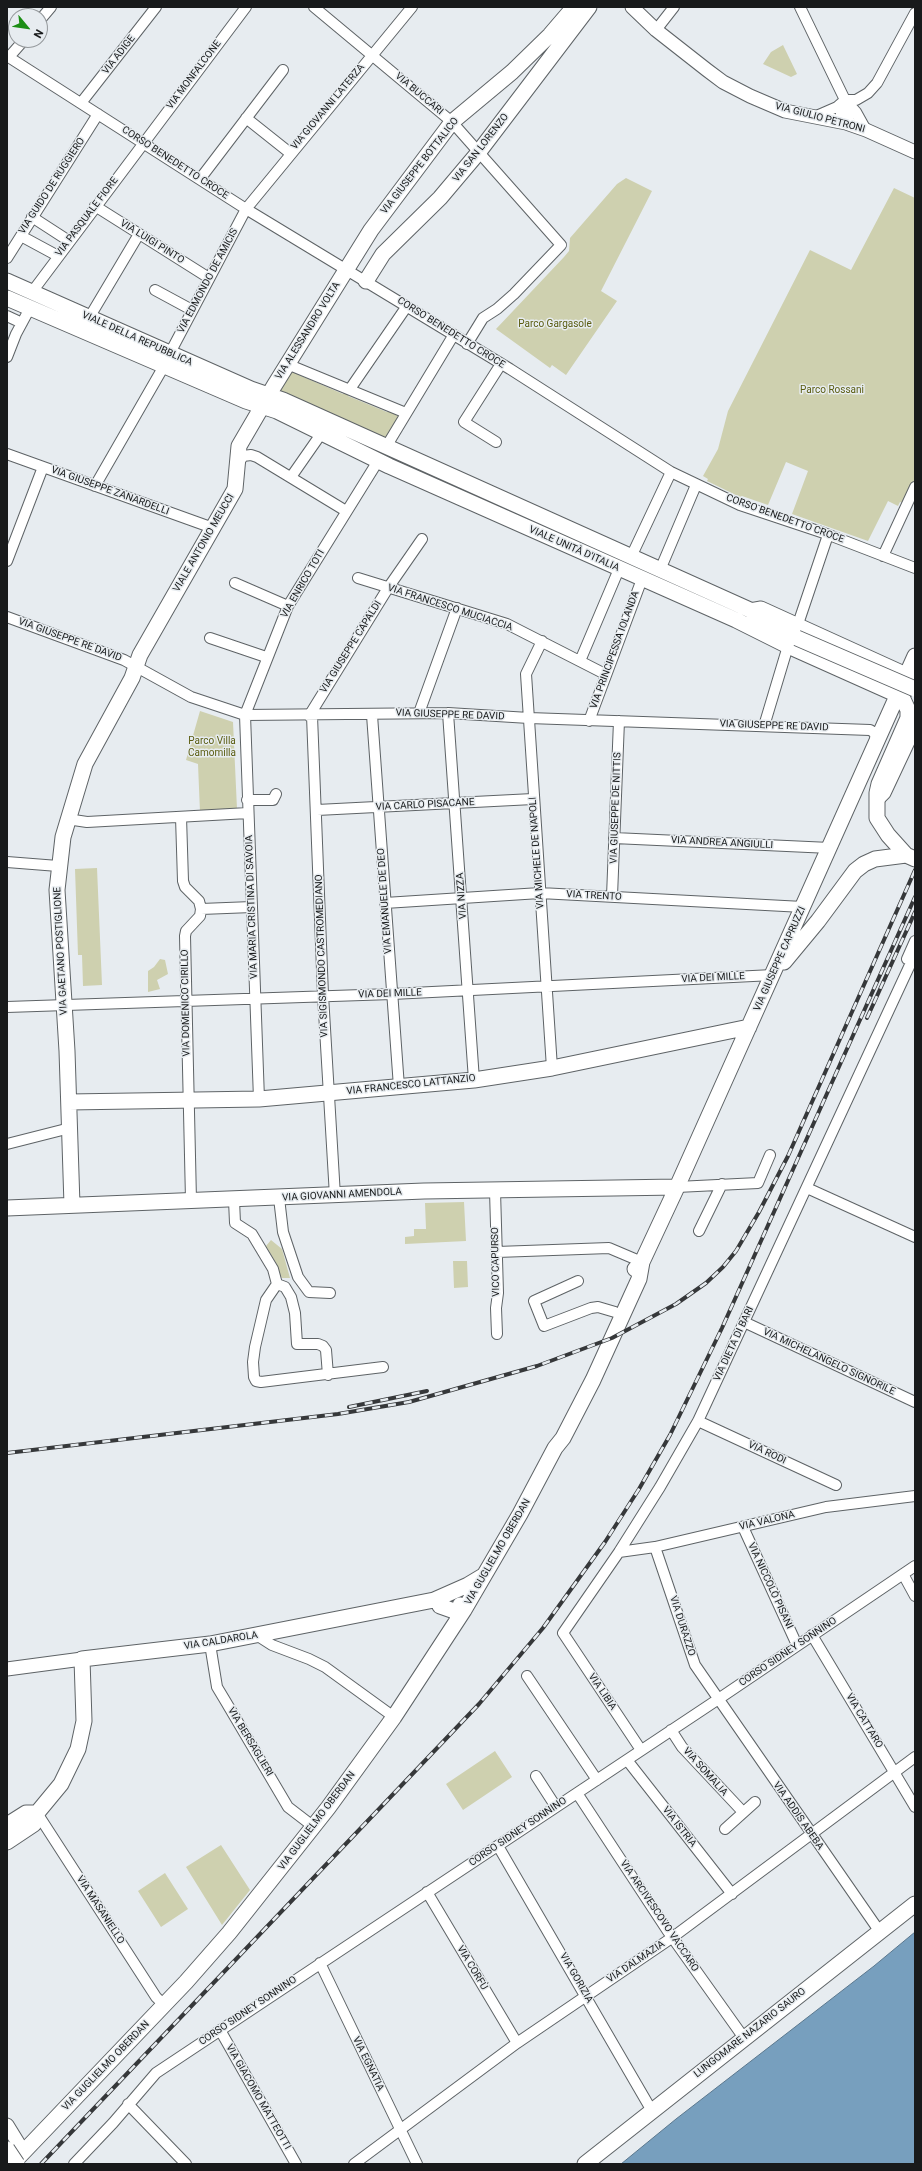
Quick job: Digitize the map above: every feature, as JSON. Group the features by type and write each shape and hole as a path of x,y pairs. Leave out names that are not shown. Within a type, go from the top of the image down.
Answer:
{"main road":[{"name":"VIA GIUSEPPE BOTTALICO","path":"346,269 371,230 452,122 512,72 555,40 574,7"},
{"name":"VIA SAN LORENZO","path":"366,280 383,254 440,198 478,153 533,81 555,40 589,7"},
{"path":"512,72 522,70 527,72 533,81"},
{"path":"371,230 392,244"},
{"name":"VIA ALESSANDRO VOLTA","path":"266,400 346,269"},
{"name":"VIALE DELLA REPUBBLICA","path":"7,281 89,318 167,359"},
{"name":"VIALE DELLA REPUBBLICA","path":"7,298 167,359 266,400"},
{"name":"VIALE UNITÀ D'ITALIA","path":"266,400 277,412 321,434 619,569 736,620 794,636"},
{"name":"VIALE UNITÀ D'ITALIA","path":"266,400 386,447 750,610 896,694"},
{"name":"VIALE ANTONIO MEUCCI","path":"135,666 235,489 240,446 266,400"},
{"path":"447,492 448,484 454,477"},
{"path":"561,543 567,536 568,528"},
{"path":"794,636 915,689"},
{"path":"911,675 915,656"},
{"name":"VIA GAETANO POSTIGLIONE","path":"72,1205 69,1102 56,890 58,866 67,819 85,764 132,678 135,666"},
{"name":"VIA GIUSEPPE CAPRUZZI","path":"677,1187 883,731 896,694 911,675"},
{"path":"896,694 908,710 908,718 879,784 877,793 878,818 888,835 910,857"},
{"path":"773,974 818,921 855,871 864,864 875,859 910,857"},
{"name":"VIA FRANCESCO LATTANZIO","path":"69,1102 259,1099 474,1080 552,1068 749,1027"},
{"name":"VIA GIOVANNI AMENDOLA","path":"7,1208 424,1192 677,1187"},
{"name":"VIA GUGLIELMO OBERDAN","path":"12,2164 20,2158 164,2005 229,1933 314,1826 394,1717 445,1642 486,1574 555,1448 563,1438 596,1374 639,1279 642,1262 677,1187"},
{"name":"VIA GUGLIELMO OBERDAN","path":"555,1448 557,1435 635,1269 642,1262"},
{"path":"440,1601 486,1574"},
{"path":"440,1601 457,1612 464,1610"},
{"path":"440,1601 446,1618 445,1642"},
{"name":"VIA CALDAROLA","path":"82,1659 210,1644 440,1601"},
{"path":"7,1842 34,1824 37,1813 61,1784 78,1749 84,1721 82,1659"},
{"path":"7,1825 26,1813 37,1813"},
{"name":"LUNGOMARE NAZARIO SAURO","path":"585,2164 915,1904"},
{"path":"7,2149 20,2158"}],"street":[{"name":"VIA ADIGE","path":"81,103 156,7"},
{"name":"VIA MONFALCONE","path":"143,143 246,7"},
{"name":"VIA BUCCARI","path":"314,7 373,54 452,122 475,146 478,153 561,245 514,294 497,309 483,318 466,344"},
{"name":"VIA GIOVANNI LATERZA","path":"246,209 290,153 412,7"},
{"name":"VIA GIULIO PETRONI","path":"632,7 656,30 723,82 750,96 785,111 846,123 866,130 915,152"},
{"path":"656,30 674,7"},
{"path":"800,7 848,102 866,130"},
{"path":"814,117 856,100 868,93 877,83 915,13"},
{"path":"8,57 16,48"},
{"name":"CORSO BENEDETTO CROCE","path":"8,57 246,209 366,280 671,472 740,505 828,535 915,568"},
{"path":"200,179 283,70"},
{"path":"846,123 841,116 841,110 848,102"},
{"name":"VIA GUIDO DE RUGGIERO","path":"7,258 98,114"},
{"path":"246,118 290,153"},
{"name":"VIA PASQUALE FIORE","path":"32,292 143,143"},
{"name":"VIA LUIGI PINTO","path":"95,206 209,278"},
{"name":"VIA EDMONDO DE AMICIS","path":"95,486 167,359 246,209"},
{"path":"32,217 69,241"},
{"path":"89,318 139,234"},
{"path":"21,236 58,256"},
{"path":"156,290 192,310"},
{"path":"350,390 407,306"},
{"path":"7,357 11,332 22,323 30,308"},
{"path":"7,316 22,323"},
{"path":"386,447 453,336"},
{"path":"287,364 406,413"},
{"path":"496,442 464,422 501,364"},
{"path":"291,477 321,434"},
{"name":"VIA GIUSEPPE ZANARDELLI","path":"7,454 213,528"},
{"path":"238,464 242,456 251,455 291,477 346,511"},
{"name":"VIA ENRICO TOTI","path":"245,715 266,657 288,606 378,461"},
{"path":"7,560 42,467"},
{"path":"631,557 671,472"},
{"path":"660,570 694,484"},
{"path":"883,556 915,487"},
{"path":"764,726 828,535"},
{"name":"VIA GIUSEPPE CAPALDI","path":"310,716 388,588 422,539"},
{"path":"580,662 619,569"},
{"name":"VIA FRANCESCO MUCIACCIA","path":"358,578 507,624 605,674"},
{"name":"VIA PRINCIPESSA IOLANDA","path":"589,720 605,674 642,579"},
{"path":"236,583 288,606"},
{"path":"419,713 457,608"},
{"name":"VIA GIUSEPPE RE DAVID","path":"7,617 124,660 191,697 245,715 310,716 448,713 529,718 870,730 875,733 876,746"},
{"name":"VIALE UNITÀ D'ITALIA","path":"794,636 911,675"},
{"path":"210,638 266,657"},
{"name":"VIA MICHELE DE NAPOLI","path":"542,641 526,674 533,800 552,1068"},
{"name":"VIA NIZZA","path":"448,713 474,1080"},
{"name":"VIA EMANUELE DE DEO","path":"372,714 399,1087"},
{"name":"VIA MARIA CRISTINA DI SAVOIA","path":"245,715 259,1099"},
{"name":"VIA SIGISMONDO CASTROMEDIANO","path":"310,716 317,810 323,995 335,1196"},
{"name":"VIA GIUSEPPE DE NITTIS","path":"612,896 619,721"},
{"path":"878,799 884,793 915,727"},
{"path":"247,800 273,800 276,794"},
{"name":"VIA CARLO PISACANE","path":"317,810 533,800"},
{"path":"67,819 79,822 248,813"},
{"path":"181,817 183,881 185,887 199,901 201,909 252,907"},
{"name":"VIA ANDREA ANGIULLI","path":"614,838 830,848"},
{"path":"7,862 58,866"},
{"name":"VIA TRENTO","path":"385,903 540,893 803,907"},
{"name":"VIA DOMENICO CIRILLO","path":"191,1200 187,1099 187,1000 185,936 186,931 200,916 201,909"},
{"name":"VIA DIETA DI BARI","path":"875,1039 882,1014 915,941"},
{"name":"VIA DIETA DI BARI","path":"563,1633 619,1552 660,1487 698,1421 875,1039 882,1029 915,954"},
{"name":"VIA DEI MILLE","path":"7,1007 468,991 773,974"},
{"path":"7,1144 70,1128"},
{"path":"677,1187 758,1183 770,1155"},
{"path":"699,1231 722,1184"},
{"path":"807,1188 915,1237"},
{"name":"VICO CAPURSO","path":"494,1191 497,1252 497,1334"},
{"path":"279,1198 283,1232 298,1277 309,1292 330,1293"},
{"path":"234,1200 235,1223 252,1234 273,1269 277,1284"},
{"path":"497,1252 609,1248 642,1262"},
{"path":"578,1281 534,1301 544,1326 591,1308 598,1307 615,1312"},
{"path":"277,1284 270,1293 262,1316 255,1347 254,1377 261,1382 383,1367"},
{"path":"277,1284 285,1287 291,1297 295,1313 297,1344 318,1344 322,1346 326,1350 328,1374"},
{"name":"VIA MICHELANGELO SIGNORILE","path":"744,1322 915,1402"},
{"name":"VIA RODI","path":"698,1421 836,1485"},
{"name":"VIA VALONA","path":"619,1552 655,1547 826,1507 915,1496"},
{"name":"VIA NICCOLÒ PISANI","path":"743,1527 797,1645"},
{"name":"VIA DURAZZO","path":"655,1547 695,1665 718,1700"},
{"name":"CORSO SIDNEY SONNINO","path":"74,2164 113,2123 156,2073 718,1700 915,1566"},
{"path":"903,1574 915,1596"},
{"name":"VIA LIBIA","path":"563,1633 641,1750"},
{"name":"VIA CATTARO","path":"812,1635 915,1807"},
{"path":"258,1636 272,1645 309,1659 325,1667 394,1717"},
{"name":"VIA BERSAGLIERI","path":"210,1644 217,1687 288,1807 314,1826"},
{"name":"VIA CALDAROLA","path":"7,1669 82,1659"},
{"path":"527,1676 596,1780"},
{"name":"VIA ADDIS ABEBA","path":"718,1700 880,1932"},
{"name":"VIA SOMALIA","path":"671,1730 682,1747 743,1812"},
{"name":"VIA DALMAZIA","path":"354,2164 517,2044 673,1937 812,1835 816,1828 915,1757"},
{"name":"VIA ISTRIA","path":"627,1760 732,1894"},
{"path":"536,1776 556,1807"},
{"name":"VIA ARCIVESCOVO VACCARO","path":"577,1793 673,1937 744,2038"},
{"path":"725,1829 755,1802"},
{"name":"VIA MASANIELLO","path":"37,1813 156,1996 164,2005"},
{"name":"VIA GORIZIA","path":"498,1846 652,2111"},
{"name":"VIA CORFÙ","path":"427,1892 517,2044"},
{"name":"VIA EGNATIA","path":"320,1963 400,2130 418,2164"},
{"name":"VIA GIACOMO MATTEOTTI","path":"220,2030 296,2164"},
{"path":"128,2104 186,2164"},
{"path":"7,2126 20,2158"}],"green space":[{"path":"783,45 797,74 791,77 763,64 771,52"},
{"name":"Parco Gargasole","path":"626,178 652,191 601,291 617,301 566,375 552,365 550,368 496,329 564,257 569,251 570,238 617,184"},
{"name":"Parco Rossani","path":"894,188 915,198 915,479 903,503 900,502 898,506 888,501 868,541 792,514 808,471 786,462 768,505 742,496 740,497 707,481 708,479 703,476 718,449 728,411 810,250 851,270"},
{"path":"290,371 300,373 299,375 343,394 344,391 349,393 348,396 387,412 389,410 399,417 386,440 279,393 278,389"},
{"name":"Parco Villa Camomilla","path":"200,711 233,722 237,809 200,812 198,764 186,760"},
{"path":"97,868 102,985 83,986 82,955 78,955 75,869"},
{"path":"160,959 165,960 168,974 157,980 160,989 148,992 148,971 154,967"},
{"path":"464,1202 466,1241 405,1244 405,1237 414,1236 414,1229 426,1229 425,1203"},
{"path":"271,1240 282,1249 290,1278 282,1278 275,1266 276,1263 266,1246"},
{"path":"453,1261 467,1261 468,1287 454,1288"},
{"path":"495,1751 512,1777 463,1810 446,1784"},
{"path":"221,1845 250,1890 222,1925 186,1867"},
{"path":"165,1873 188,1909 161,1927 138,1891"}],"water":[{"path":"915,1932 915,2164 621,2164 676,2119 874,1966"}],"railway":[{"path":"7,1453 338,1414 409,1402 537,1366 612,1338 676,1304 706,1283 723,1267 736,1251 759,1212 788,1156 915,870"},
{"path":"41,2164 479,1704 543,1628 605,1542 639,1489 670,1435 722,1328 915,897"},
{"path":"867,1018 915,912"},
{"path":"349,1407 427,1391"}]}
